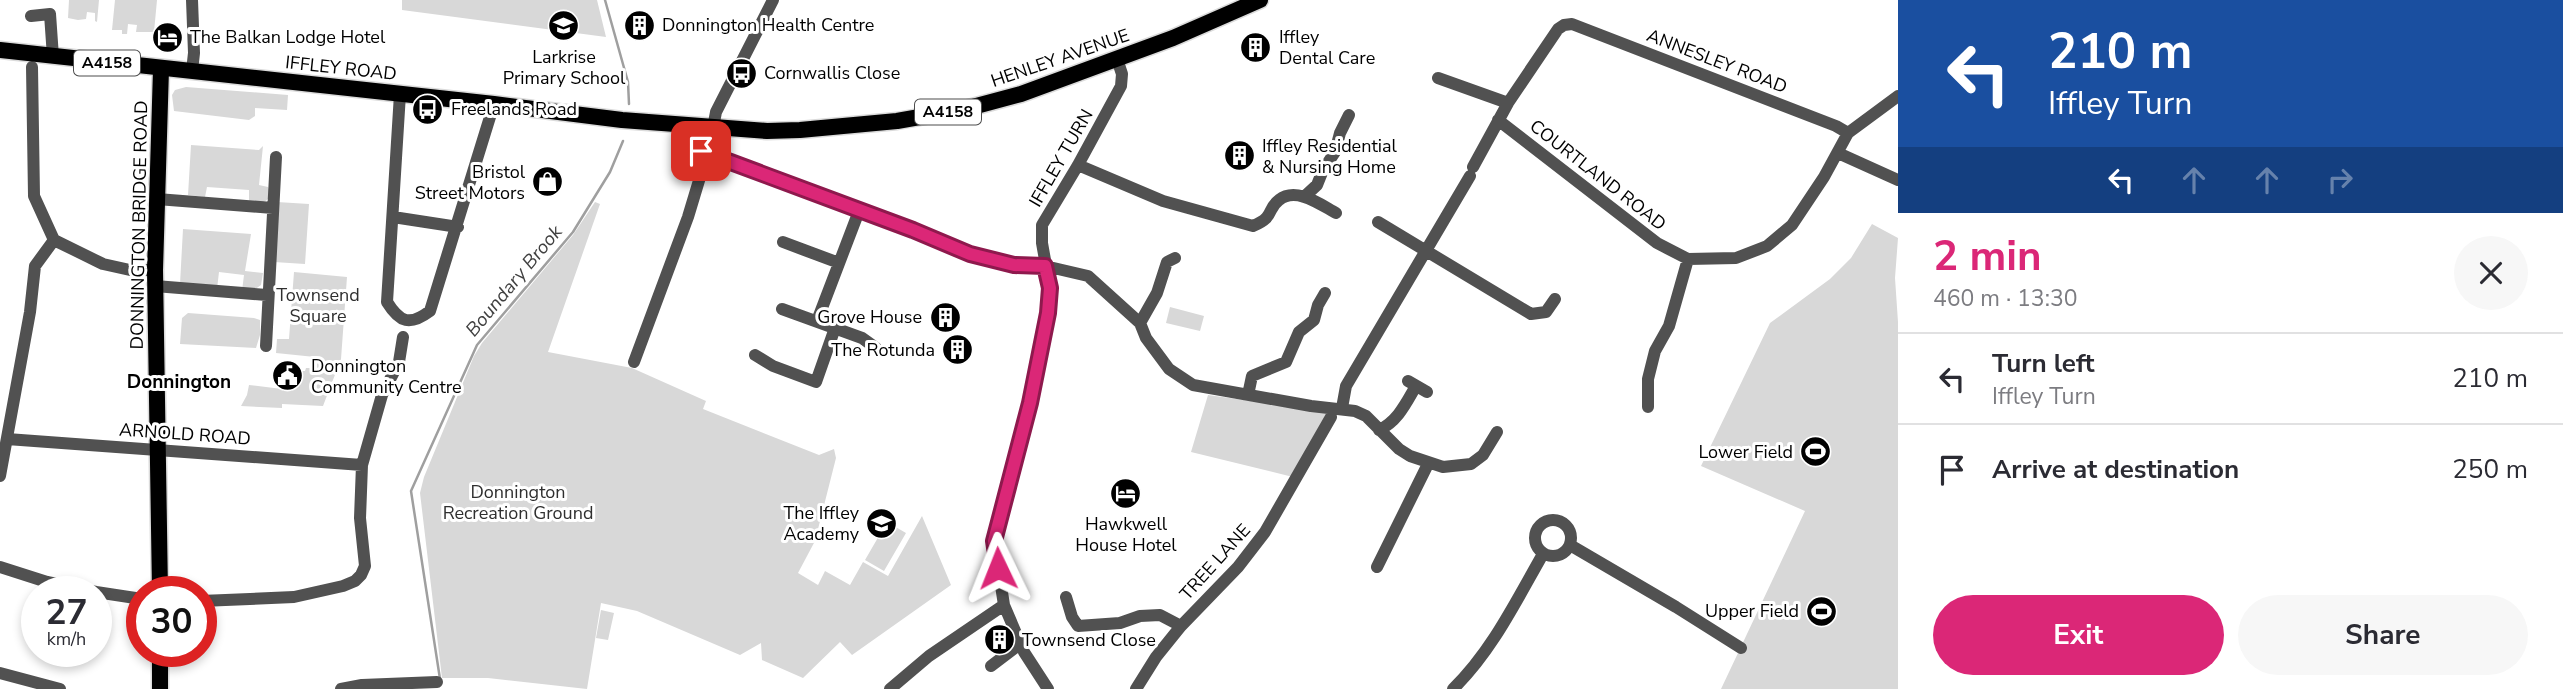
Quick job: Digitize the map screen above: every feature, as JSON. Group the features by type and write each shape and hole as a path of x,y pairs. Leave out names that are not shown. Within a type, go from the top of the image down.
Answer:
{"main road":[{"name":"HENLEY AVENUE","path":"625,121 800,130 897,121 965,109 1021,94 1117,59 1252,2"},
{"name":"IFFLEY ROAD","path":"0,50 494,104 625,121"},
{"name":"DONNINGTON BRIDGE ROAD","path":"160,576 155,278 161,69"},
{"path":"160,667 160,689"}],"street":[{"path":"192,0 192,71"},
{"path":"773,0 698,145 701,151 970,254 1014,265 1045,266 1088,276 1140,323 1159,358 1178,376 1202,387 1337,412 1355,411 1367,416 1399,449 1428,464 1443,467 1471,464 1483,455 1497,432"},
{"path":"31,16 50,14 53,57"},
{"name":"TREE LANE","path":"1136,689 1156,657 1181,626 1238,567 1265,532 1337,412 1346,386 1472,171 1508,103 1558,29 1572,24"},
{"name":"ANNESLEY ROAD","path":"1572,24 1836,125 1848,134"},
{"name":"IFFLEY TURN","path":"1048,689 1020,644 1004,605 994,541 1030,403 1048,313 1050,288 1045,266 1042,225 1122,86 1122,74 1117,59"},
{"path":"33,67 34,196 54,240 103,264 155,278 267,295"},
{"path":"1438,76 1508,103"},
{"path":"400,94 387,302 394,314 406,321 419,320 430,311 494,104"},
{"name":"COURTLAND ROAD","path":"1499,120 1657,243 1688,259 1736,258 1767,246 1792,225 1848,134 1898,96"},
{"path":"1304,197 1317,185 1335,152 1349,115"},
{"path":"1838,153 1898,180"},
{"path":"634,362 688,216 707,154"},
{"path":"266,346 276,157"},
{"path":"1078,165 1163,201 1253,226 1267,220 1279,200 1292,194 1336,212"},
{"path":"157,199 273,208"},
{"path":"817,321 859,211"},
{"path":"393,217 458,227"},
{"path":"1378,222 1531,314 1546,312 1555,299"},
{"path":"0,476 30,313 35,266 54,240"},
{"path":"783,242 839,263"},
{"path":"1140,323 1157,293 1167,262 1175,258"},
{"path":"1648,407 1648,379 1655,351 1669,326 1688,259"},
{"path":"1248,395 1252,376 1286,362 1299,332 1314,320 1325,293"},
{"path":"782,309 869,341 876,348"},
{"path":"755,355 774,366 816,382 835,328"},
{"path":"217,600 294,597 355,581 365,566 360,518 362,465 382,395 399,362 403,337"},
{"path":"1379,430 1389,425 1398,415 1417,386"},
{"name":"ARNOLD ROAD","path":"7,439 362,465"},
{"path":"1377,567 1428,464"},
{"path":"1547,521 1559,521 1564,523 1571,533 1570,545 1562,554 1543,554 1536,545 1535,534 1547,521"},
{"path":"1570,545 1741,648"},
{"path":"1453,689 1471,672 1487,650 1543,554"},
{"path":"0,567 28,576"},
{"path":"1066,597 1072,617 1078,626 1120,623 1140,616 1160,615 1181,626"},
{"path":"890,689 929,656 1004,605"},
{"path":"991,666 1020,644"},
{"path":"0,673 60,689"},
{"path":"341,689 362,685 437,682"}],"green space":[{"path":"69,0 99,0 97,22 95,13 87,12 86,19 68,18"},
{"path":"115,0 157,0 154,32 136,32 137,25 128,24 127,34 122,34 122,30 112,30"},
{"name":"Larkrise Primary School","path":"402,0 597,0 606,37 402,10"},
{"path":"186,87 288,95 287,110 255,108 255,116 249,120 174,111 172,95 175,90"},
{"path":"191,145 259,150 263,146 259,185 268,187 271,194 268,199 252,204 249,190 207,187 205,197 188,195"},
{"name":"Townsend Square","path":"277,202 309,204 305,264 274,262"},
{"name":"Donnington Recreation Ground","path":"595,202 600,204 548,352 632,368 706,401 703,409 819,455 834,449 836,458 815,541 798,573 818,585 825,571 850,585 863,562 888,576 922,516 951,585 852,655 840,642 803,678 762,660 761,643 740,655 637,611 601,603 587,689 488,678 442,678 420,493 424,477 474,356 482,343 573,235"},
{"path":"1872,224 1898,238 1895,278 1898,322 1898,689 1721,689 1805,511 1701,466 1770,323 1830,279 1851,258"},
{"name":"Townsend Square","path":"183,229 251,234 245,271 263,273 261,285 254,290 242,291 244,275 219,272 217,289 180,284"},
{"name":"Townsend Square","path":"294,272 347,277 341,359 323,406 241,406 249,385 290,390 291,386 295,386 295,380 301,380 302,371 314,368 315,357 276,353 277,339 289,339"},
{"path":"1170,307 1204,316 1200,331 1166,323"},
{"name":"Townsend Square","path":"188,313 260,320 260,335 256,348 180,344 182,318"},
{"path":"1208,395 1328,412 1293,477 1191,452"},
{"path":"887,522 906,533 884,571 865,560"},
{"path":"601,610 614,613 608,640 596,638"}],"waterway":[{"name":"Boundary Brook","path":"605,0 628,82 629,104"},
{"name":"Boundary Brook","path":"440,679 411,491 477,345 573,232 610,172 623,141"}],"place":[{"name":"Donnington Health Centre","path":"639,25"},
{"name":"Larkrise Primary School","path":"564,26"},
{"name":"The Balkan Lodge Hotel","path":"167,37"},
{"name":"Iffley Dental Care","path":"1256,47"},
{"name":"Cornwallis Close","path":"741,73"},
{"name":"Freelands Road","path":"428,109"},
{"name":"Iffley Residential & Nursing Home","path":"1239,156"},
{"name":"Bristol Street Motors","path":"548,182"},
{"name":"Grove House","path":"945,317"},
{"name":"The Rotunda","path":"958,350"},
{"name":"Donnington Community Centre","path":"288,376"},
{"name":"Lower Field","path":"1816,452"},
{"name":"Hawkwell House Hotel","path":"1126,494"},
{"name":"The Iffley Academy","path":"882,523"},
{"name":"Upper Field","path":"1822,611"},
{"name":"Townsend Close","path":"999,640"}],"district":[{"name":"Donnington","path":"179,382"}],"route":[{"path":"701,151 970,254 1014,265 1045,266 1050,288 1048,313 1030,403 994,541 998,568"}]}
